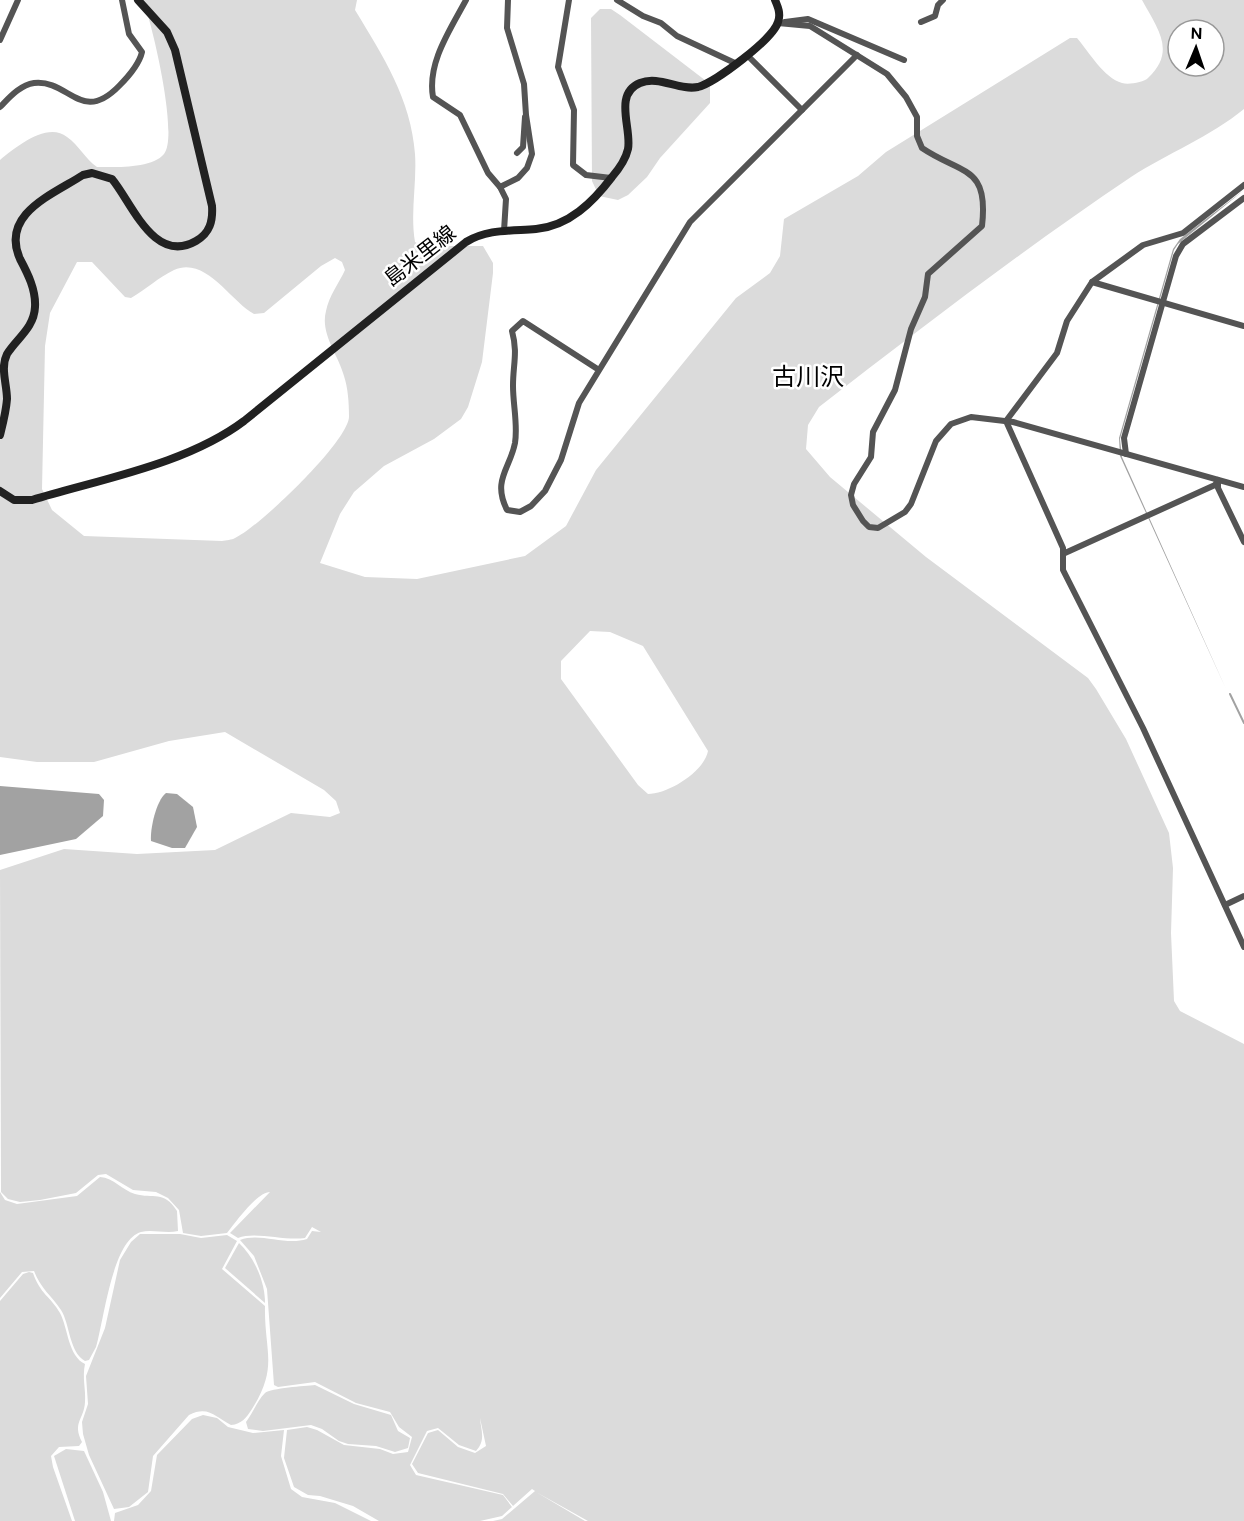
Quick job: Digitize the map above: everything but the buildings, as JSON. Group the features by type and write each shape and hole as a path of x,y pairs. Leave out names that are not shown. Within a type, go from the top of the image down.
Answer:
{"street":[{"path":"0,40 18,0"},
{"path":"0,107 14,92 32,83 48,84 78,101 99,101 112,93 129,76 142,52 129,34 122,0"},
{"path":"0,435 6,411 4,363 7,354 25,333 35,311 33,289 14,243 18,220 83,175 92,173 112,179 138,220 160,241 175,246 190,245 200,239 211,227 212,206 175,50 167,32 138,0"},
{"path":"466,0 436,61 430,80 433,98 460,115 488,173 500,187 506,199 504,231"},
{"path":"500,187 518,178 527,168 532,154 524,84 507,28 508,0"},
{"path":"569,0 558,67 574,110 573,165 586,175 611,178"},
{"path":"617,0 661,23 677,36 737,64"},
{"path":"775,0 779,12 778,23"},
{"path":"921,22 935,16 938,5 943,0"},
{"path":"778,23 808,19 904,60"},
{"path":"778,23 810,26 887,74 906,97 917,117 917,136 922,148 974,176 984,201 982,226 928,274 925,297 911,329 895,390 873,432 870,457 854,484 852,506 869,527 878,528 893,521 911,504 930,450 951,424 971,417 1006,421 1244,487"},
{"name":"島米里線","path":"0,491 14,500 32,500 154,464 215,440 244,421 465,242 477,235 538,229 561,224 585,208 611,178 627,152 629,136 625,105 629,92 640,83 655,81 697,87 717,78 737,64 778,23"},
{"path":"599,370 523,321 512,331 517,351 513,386 516,430 515,444 503,471 503,503 507,510 520,512 531,506 545,491 561,460 579,403 690,222 857,54"},
{"path":"747,55 802,110"},
{"path":"517,153 523,147 526,112"},
{"path":"1006,421 1057,352 1067,321 1092,282 1143,245 1183,233 1244,185"},
{"path":"1126,454 1125,438 1176,256 1184,244 1244,198"},
{"path":"1092,282 1244,326"},
{"path":"1006,421 1065,553 1063,570 1143,728 1244,947"},
{"path":"1065,553 1215,485 1218,480"},
{"path":"1218,480 1218,488 1244,542"},
{"path":"1225,905 1244,896"}],"shaded area":[{"path":"143,0 357,0 355,10 394,79 408,115 415,154 413,220 415,242 422,246 483,246 493,263 482,362 468,407 461,419 434,439 384,466 354,492 340,514 320,563 365,577 417,579 525,556 566,526 596,470 736,298 770,273 780,256 784,219 858,176 886,152 1070,38 1077,38 1097,64 1115,80 1128,84 1148,78 1157,68 1163,49 1162,39 1142,0 1244,0 1244,109 1217,128 1145,168 1051,232 819,407 808,425 806,449 830,477 926,557 1088,678 1126,739 1169,833 1173,868 1171,933 1174,1001 1180,1011 1244,1044 1244,1521 588,1521 536,1492 585,1521 493,1521 502,1519 535,1491 532,1489 513,1506 503,1494 418,1473 412,1464 428,1433 438,1430 458,1447 475,1453 486,1446 480,1418 482,1439 476,1451 459,1445 438,1428 427,1431 410,1465 416,1475 503,1495 512,1507 502,1516 480,1521 379,1521 353,1506 320,1496 308,1495 294,1487 284,1458 287,1430 307,1427 344,1445 380,1449 393,1454 408,1452 412,1437 399,1427 390,1412 356,1403 315,1382 278,1387 274,1385 267,1289 254,1256 240,1240 256,1237 299,1241 307,1239 312,1231 321,1232 312,1227 305,1238 297,1239 253,1235 238,1238 230,1233 270,1192 253,1202 227,1233 201,1236 183,1233 179,1210 168,1198 156,1192 133,1190 106,1174 98,1175 76,1193 40,1200 20,1202 8,1199 1,1192 0,870 64,849 137,854 215,850 291,813 330,817 340,813 336,801 324,790 225,732 169,741 94,762 37,762 0,757 0,160 32,138 50,132 67,137 97,167 142,165 158,159 164,154 168,143 168,126 158,54","holes":["335,258 342,262 345,270 329,300 325,328 345,381 349,416 335,444 319,463 263,518 234,539 222,541 84,536 52,510 42,489 45,346 50,313 77,262 92,262 125,297 131,298 174,270 186,267 197,269 207,274 254,314 264,313 321,266","590,631 610,632 643,646 708,751 700,767 675,786 648,794 638,785 561,679 561,661"]},
{"path":"600,9 611,9 620,15 710,84 710,103 660,158 647,177 628,195 618,200 599,196 592,181 591,18"},
{"path":"1244,190 1178,244 1174,250 1120,439 1122,457 1226,689 1120,456 1119,438 1173,249 1180,239"},
{"path":"0,786 99,794 104,800 103,816 76,839 0,855"},
{"path":"166,793 177,794 193,807 197,827 185,848 172,848 151,841 154,816 159,802"},
{"path":"100,1177 135,1194 158,1196 167,1200 177,1211 178,1231 145,1231 131,1238 116,1265 96,1347 89,1360 85,1361 73,1345 61,1310 34,1271 22,1272 0,1298 0,1192 5,1200 17,1204 77,1196"},
{"path":"140,1234 180,1234 201,1238 227,1235 237,1241 222,1269 265,1306 268,1369 260,1394 243,1420 231,1425 207,1412 196,1412 189,1415 153,1456 148,1492 129,1507 114,1509 89,1455 83,1434 82,1422 88,1404 86,1376 105,1328 120,1260 131,1242"},
{"path":"239,1243 258,1270 265,1303 225,1268"},
{"path":"33,1273 39,1286 57,1308 75,1355 85,1364 85,1402 78,1425 82,1442 79,1446 59,1447 51,1456 72,1521 0,1521 0,1301 23,1274"},
{"path":"315,1385 354,1404 391,1415 398,1431 410,1438 408,1448 395,1452 376,1446 348,1444 311,1425 263,1431 248,1429 246,1422 268,1391"},
{"path":"203,1415 217,1418 228,1427 253,1433 284,1430 281,1456 291,1489 302,1497 335,1503 371,1521 114,1521 115,1513 138,1505 151,1491 157,1455 192,1419"},
{"path":"66,1449 84,1451 103,1492 111,1521 75,1521 54,1456"}],"waterway":[{"path":"1230,694 1244,723"}],"district":[{"name":"古川沢","path":"808,376"}]}
